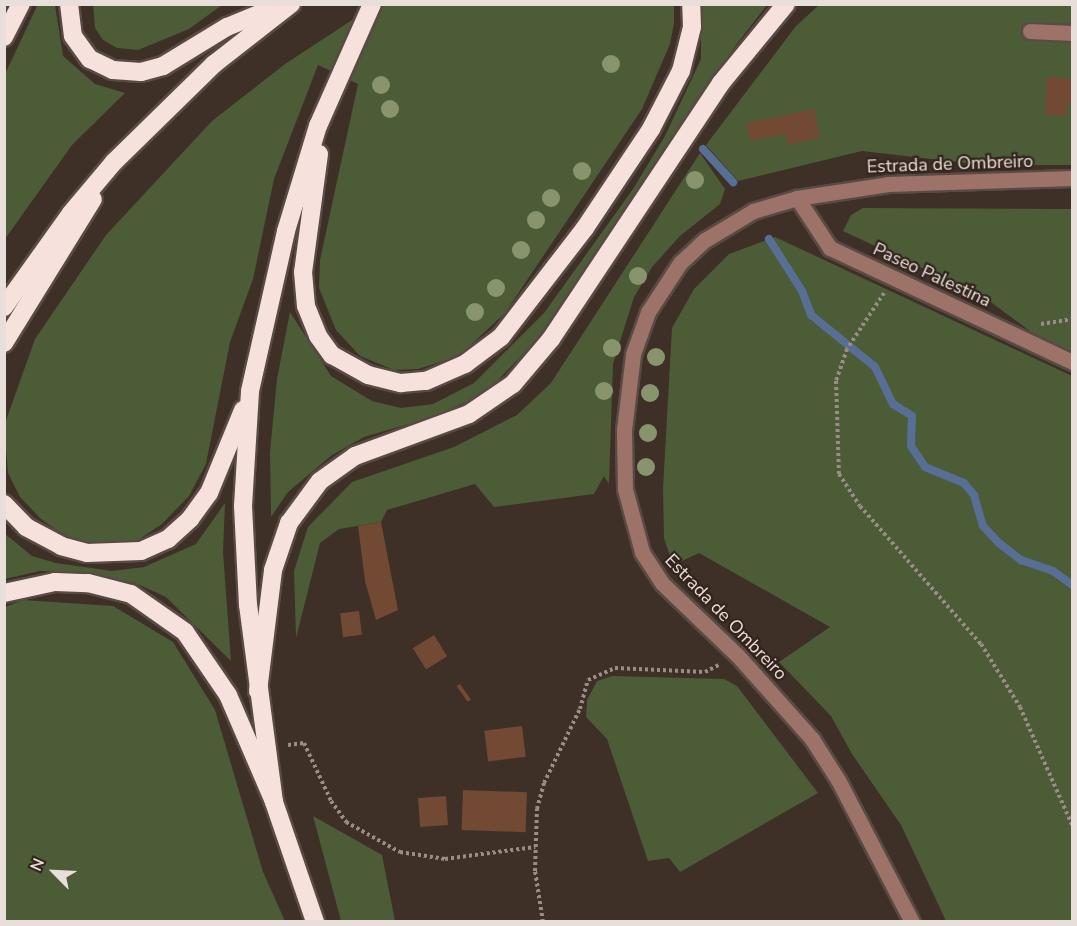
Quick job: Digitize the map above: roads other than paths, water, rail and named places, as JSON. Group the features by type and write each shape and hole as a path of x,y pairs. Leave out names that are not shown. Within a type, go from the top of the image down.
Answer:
{"highway":[{"path":"4,36 14,4"},
{"path":"4,36 21,4"},
{"path":"69,4 73,36 90,59 113,70 141,72 163,66 227,27 283,4"},
{"path":"4,307 71,213 114,162 214,64 291,4"},
{"path":"274,802 258,691 243,506 250,391 277,265 318,126 333,85 372,4"},
{"path":"318,126 319,159 303,272 306,306 318,336 332,355 368,375 400,383 426,381 465,364 501,337 585,228 651,129 681,71 692,27 691,4"},
{"path":"258,691 273,570 289,523 320,481 355,456 469,414 513,384 551,339 721,82 786,4"},
{"path":"4,343 62,254 114,162"},
{"path":"4,504 26,527 70,549 115,553 141,551 159,543 190,519 209,493 250,391"},
{"path":"4,593 55,582 88,583 131,594 185,632 228,695 274,802 315,921"}],"street":[{"path":"1030,31 1072,33"},
{"name":"Estrada de Ombreiro","path":"912,921 826,760 738,656 662,583 649,566 634,534 624,469 628,378 648,312 680,263 705,240 734,221 797,198 888,184 1072,178"},
{"name":"Paseo Palestina","path":"797,198 830,248 1072,362"}],"waterway":[{"path":"703,149 733,182"},
{"path":"769,239 802,291 811,315 875,367 893,404 912,416 911,446 925,467 964,483 974,495 983,526 999,543 1021,560 1053,571 1072,585"}]}
